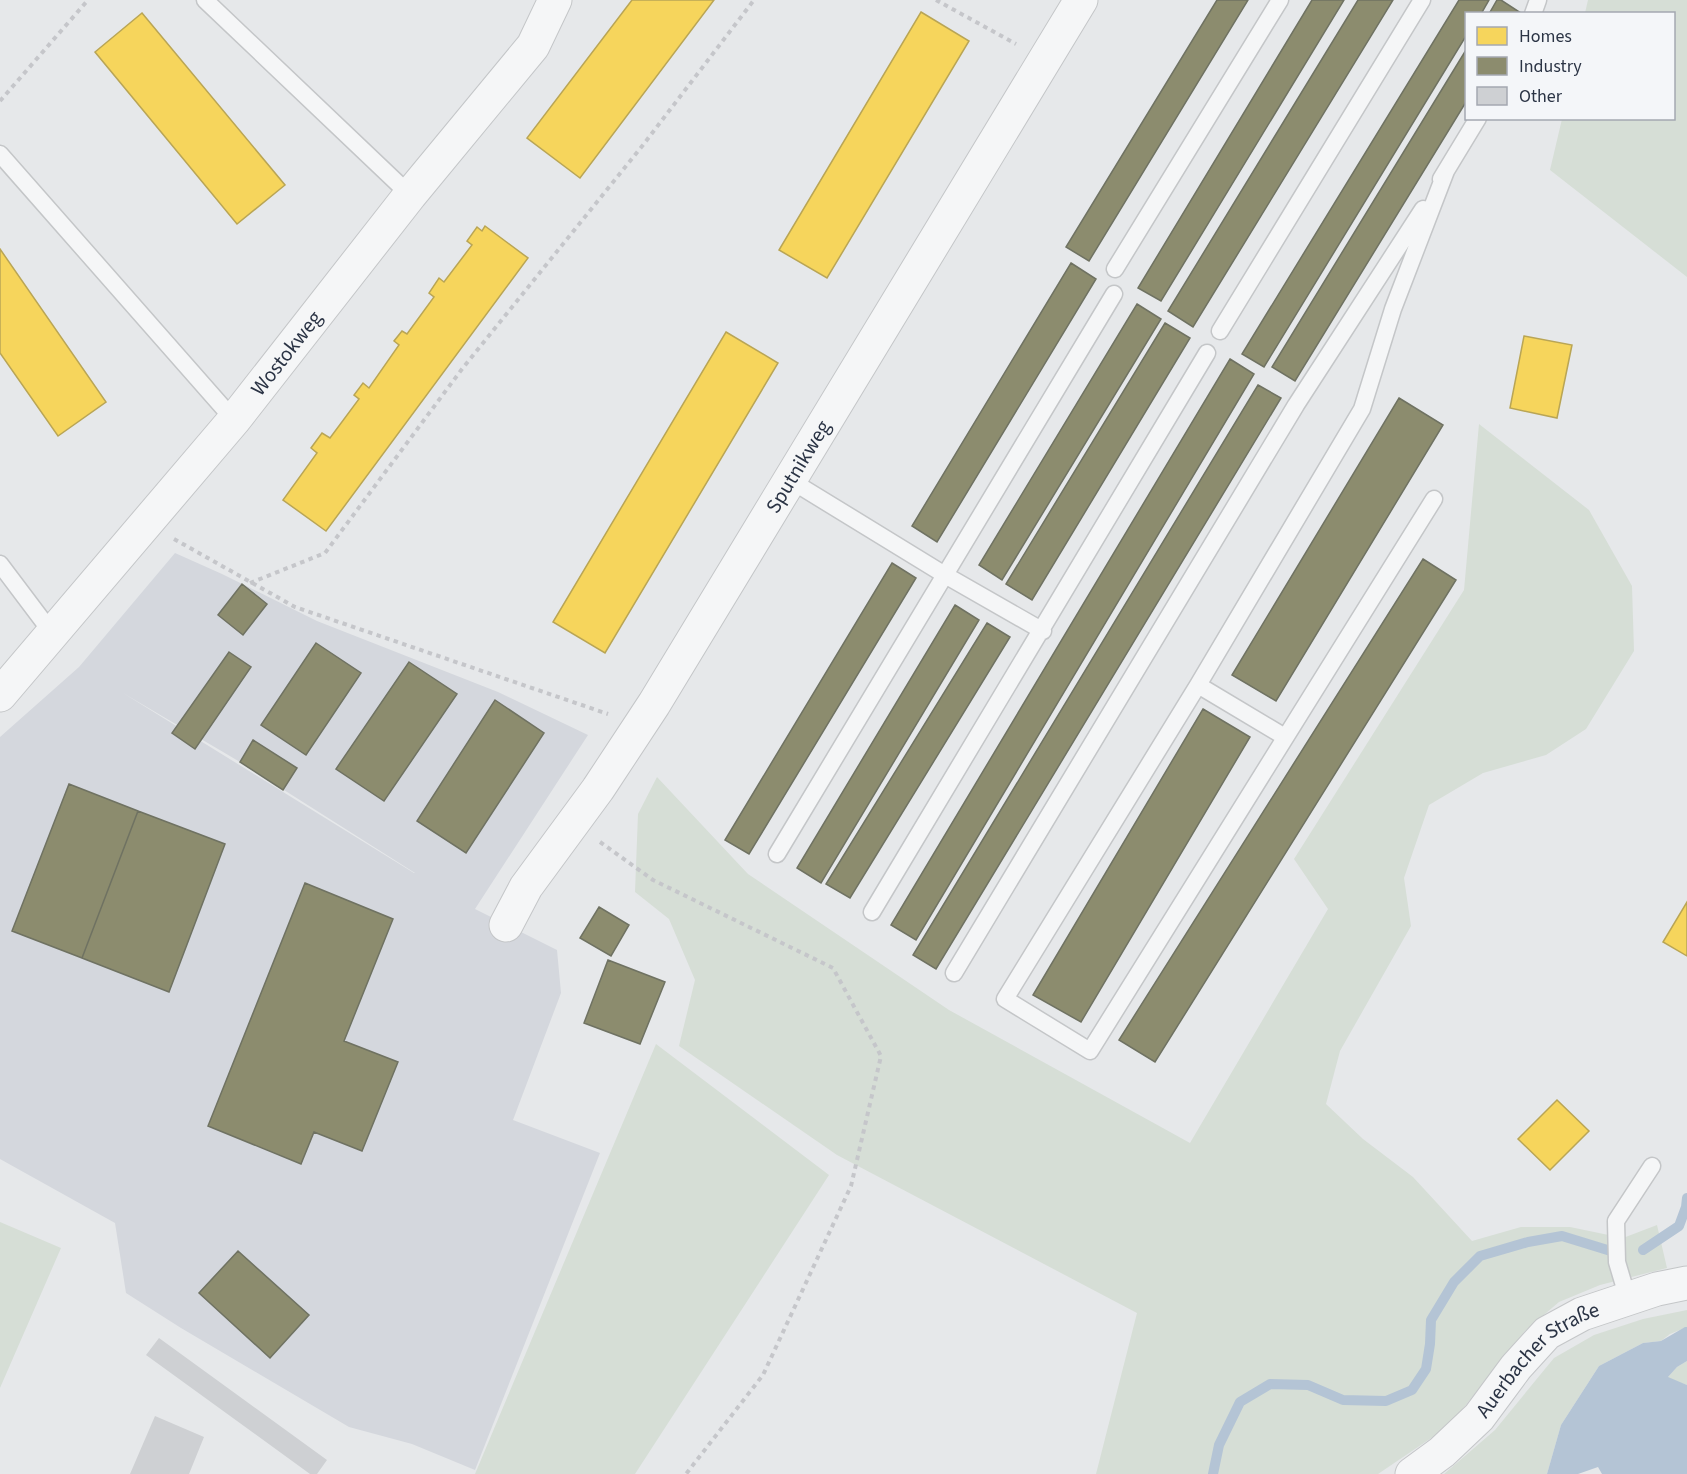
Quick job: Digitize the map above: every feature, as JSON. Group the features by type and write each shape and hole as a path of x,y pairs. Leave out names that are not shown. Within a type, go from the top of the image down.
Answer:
{"street":[{"name":"Wostokweg","path":"0,695 234,420 410,195 533,46 555,0"},
{"name":"Sputnikweg","path":"506,925 526,887 638,728 1081,0"},
{"name":"Auerbacher Straße","path":"1412,1474 1442,1452 1479,1417 1516,1367 1547,1333 1582,1314 1658,1289 1687,1283"}],"lane":[{"path":"205,0 410,195"},
{"path":"1115,269 1280,0"},
{"path":"1220,331 1422,0"},
{"path":"954,973 1296,405 1401,245 1477,120"},
{"path":"0,154 234,420"},
{"path":"1434,499 1090,1051 1005,999 1198,685 1362,409 1393,309 1446,171"},
{"path":"777,854 1114,294"},
{"path":"872,912 1207,353"},
{"path":"789,480 1042,631"},
{"path":"0,564 52,633"},
{"path":"1198,685 1286,737"},
{"path":"1628,1299 1617,1262 1616,1221 1652,1166"}],"path":[{"path":"0,101 88,0"},
{"path":"250,583 325,553 462,369 643,145 754,0"},
{"path":"936,0 1043,59"},
{"path":"146,523 295,607 598,709 638,728"},
{"path":"573,823 653,880 833,968 881,1056 851,1186 763,1374 686,1474"}],"shaded area":[{"path":"1588,0 1687,0 1687,277 1550,170 1562,120 1675,120 1675,12 1585,12"},
{"path":"1479,424 1589,510 1632,586 1634,651 1586,729 1546,755 1483,773 1429,805 1404,878 1411,926 1340,1051 1326,1104 1363,1139 1413,1177 1472,1241 1521,1227 1570,1227 1623,1238 1657,1225 1667,1268 1600,1285 1559,1302 1525,1331 1449,1426 1378,1474 1096,1474 1137,1313 837,1155 679,1046 695,980 669,919 635,892 638,814 657,777 748,874 949,1010 1190,1143 1328,909 1294,859 1464,590"},
{"path":"175,553 317,621 498,692 588,735 475,909 557,950 561,993 513,1120 600,1153 475,1470 412,1444 349,1427 126,1293 115,1223 0,1159 0,737 79,667","holes":["123,693 240,762 415,873"]},
{"path":"656,1044 829,1175 635,1474 475,1474"},
{"path":"0,1222 61,1248 0,1388"},
{"path":"1687,1310 1687,1327 1670,1334 1661,1341 1643,1343 1599,1366 1561,1425 1547,1474 1444,1474 1495,1430 1554,1358 1594,1335 1643,1319"},
{"path":"1687,1361 1687,1385 1667,1378 1677,1367"}],"water":[{"path":"1687,1327 1687,1361 1677,1367 1668,1377 1687,1385 1687,1474 1602,1474 1598,1467 1578,1474 1547,1474 1561,1425 1599,1366 1643,1343 1661,1341"}],"building: Homes":[{"path":"632,0 714,0 580,178 527,138"},
{"path":"921,12 969,41 827,278 779,250"},
{"path":"142,13 285,185 237,224 95,52"},
{"path":"485,226 528,258 326,531 283,500 317,453 311,448 322,433 330,438 359,399 354,395 363,383 369,388 399,345 394,341 402,331 407,334 434,297 429,293 439,278 444,282 472,245 467,241 477,227 482,231"},
{"path":"0,249 106,402 58,436 0,353"},
{"path":"726,332 778,363 605,653 553,622"},
{"path":"1524,336 1572,345 1557,418 1510,408"},
{"path":"1687,902 1687,956 1663,942"},
{"path":"1557,1100 1589,1131 1550,1170 1518,1139"}],"building: Industry":[{"path":"1217,0 1248,0 1089,261 1066,247"},
{"path":"1312,0 1344,0 1161,301 1138,288"},
{"path":"1358,0 1393,0 1193,327 1168,311"},
{"path":"1459,0 1489,0 1482,12 1465,12 1465,38 1264,367 1242,354"},
{"path":"1497,0 1501,0 1519,12 1490,12"},
{"path":"1465,52 1465,104 1295,381 1272,367"},
{"path":"1071,263 1096,279 937,542 912,526"},
{"path":"1137,304 1161,319 1002,580 979,565"},
{"path":"1165,323 1190,338 1032,600 1006,584"},
{"path":"1230,359 1254,374 916,940 891,925"},
{"path":"1258,385 1281,398 936,969 913,955"},
{"path":"1399,398 1443,425 1276,701 1232,675"},
{"path":"1423,559 1456,580 1155,1062 1119,1040"},
{"path":"892,563 916,578 749,854 725,840"},
{"path":"242,584 267,604 243,635 218,615"},
{"path":"955,605 979,620 821,883 797,868"},
{"path":"987,623 1010,637 850,898 826,884"},
{"path":"316,643 361,673 306,755 261,725"},
{"path":"229,652 251,667 195,749 172,733"},
{"path":"409,662 457,694 384,801 336,769"},
{"path":"495,700 544,733 466,853 417,821"},
{"path":"1203,709 1250,737 1081,1022 1033,995"},
{"path":"253,740 297,768 283,790 240,762"},
{"path":"69,784 138,811 82,958 12,931"},
{"path":"138,811 225,844 169,992 82,958"},
{"path":"305,883 393,919 344,1041 398,1062 362,1151 314,1132 301,1164 208,1126"},
{"path":"599,907 629,925 611,956 580,938"},
{"path":"608,960 665,982 640,1044 584,1023"},
{"path":"238,1251 309,1315 270,1358 199,1293"}],"building: Other":[{"path":"159,1338 327,1460 317,1474 310,1474 146,1355"},
{"path":"155,1416 204,1437 189,1474 130,1474"}],"waterway":[{"path":"1643,1250 1679,1226 1687,1198"},
{"path":"1213,1474 1219,1445 1240,1402 1270,1384 1308,1385 1343,1400 1386,1401 1412,1390 1426,1369 1431,1320 1454,1282 1480,1256 1528,1242 1562,1236 1614,1252"}]}
